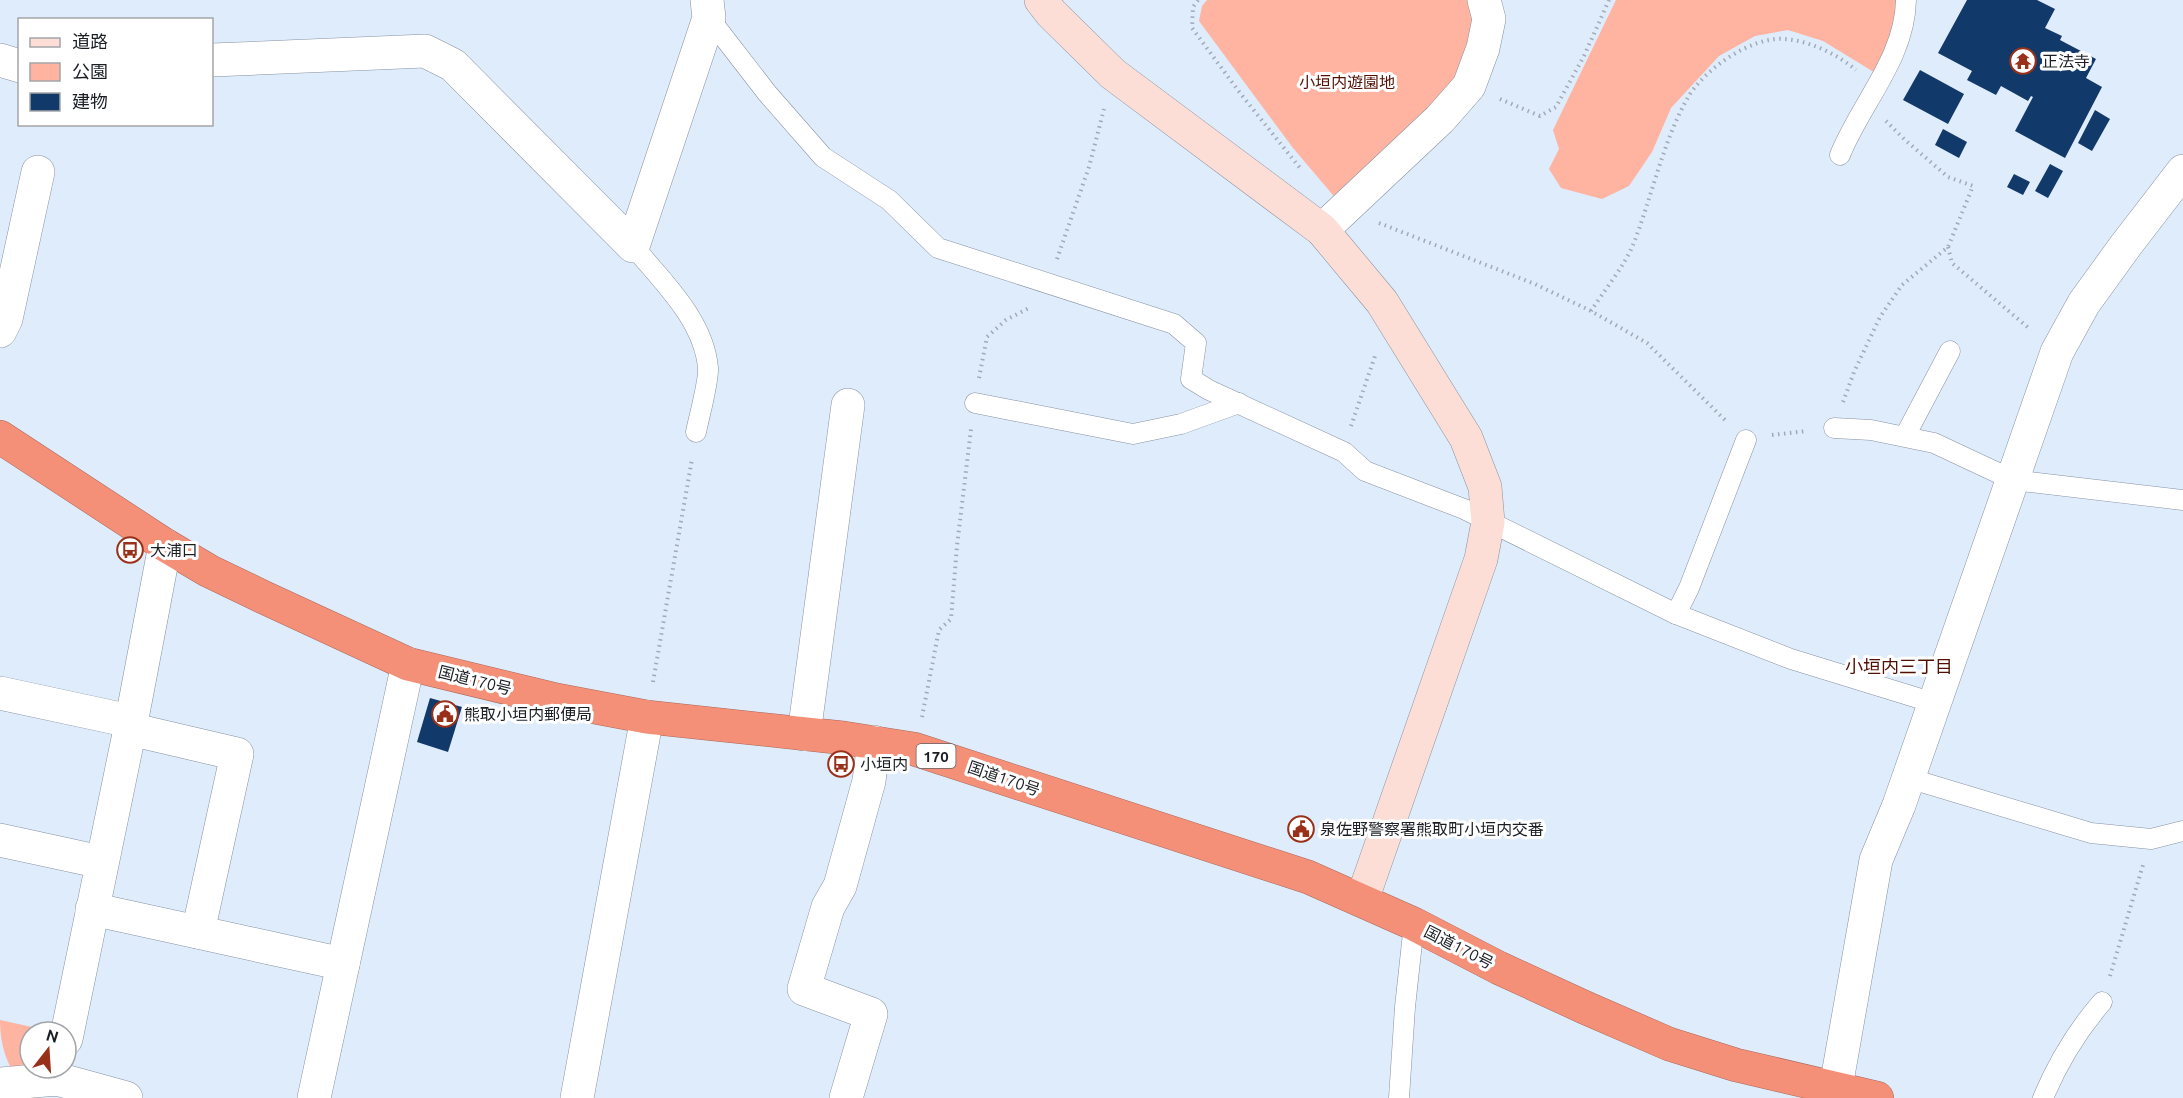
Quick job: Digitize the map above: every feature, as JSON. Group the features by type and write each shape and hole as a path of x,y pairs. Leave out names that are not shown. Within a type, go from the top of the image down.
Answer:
{"highway":[{"name":"国道170号","path":"0,437 165,545 263,597 408,664 557,700 647,717 874,742 914,749 1308,877 1414,924 1521,978 1669,1044 1834,1094 1877,1098"}],"street":[{"path":"1041,0 1051,13 1113,74 1331,221 1466,438 1485,487 1488,522 1481,559 1362,900"},
{"path":"1331,221 1440,119 1469,86 1483,48 1489,19 1484,0"},
{"path":"213,60 425,51 453,65 633,246 708,9"},
{"path":"0,60 18,65"},
{"path":"1834,1094 1876,860 1908,778 2057,352 2084,303 2183,171"},
{"path":"0,331 6,319 38,172"},
{"path":"804,734 848,405"},
{"path":"71,1020 165,545"},
{"path":"314,1098 408,664"},
{"path":"0,693 237,754 198,932"},
{"path":"576,1098 647,717"},
{"path":"846,1098 871,1014 804,989 828,908 840,886 869,782 874,742"},
{"path":"0,840 101,862"},
{"path":"92,909 343,963"},
{"path":"0,1084 23,1080"},
{"path":"75,1080 126,1098"}],"lane":[{"path":"1840,155 1850,130 1896,52 1906,14 1906,0"},
{"path":"708,9 767,93 823,157 890,200 938,248 1174,324 1196,343 1191,379 1209,390 1344,452 1365,471 1464,509 1676,614 1791,659 1934,703"},
{"path":"633,246 676,298 699,331 708,369 696,432"},
{"path":"1905,436 1950,351"},
{"path":"975,403 1133,434 1181,424 1239,403"},
{"path":"1834,428 1871,430 1934,443 2013,480 2183,500"},
{"path":"1676,614 1689,588 1746,440"},
{"path":"1908,778 2091,833 2151,839 2183,831"},
{"path":"1400,1098 1405,1007 1414,924"},
{"path":"2043,1098 2054,1072 2082,1025 2102,1002"}],"path":[{"path":"1198,0 1193,7 1192,28 1300,169"},
{"path":"1469,86 1540,117 1556,107 1584,56 1610,0"},
{"path":"1331,221 1394,227 1535,284 1591,311 1647,343 1746,440 1834,428 1854,372 1880,317 1902,285 1948,247 1973,186 1948,177 1904,139 1850,65 1819,48 1784,39 1756,44 1719,62 1689,97 1674,127 1632,248 1591,311"},
{"path":"1948,247 1952,262 2057,352"},
{"path":"1336,449 1348,435 1390,313"},
{"path":"647,717 696,432"},
{"path":"2102,1002 2151,839"}],"green space":[{"name":"小垣内遊園地","path":"1207,0 1472,0 1475,14 1464,77 1338,201 1293,148 1199,21 1202,6"},
{"path":"1616,0 1898,0 1897,15 1877,74 1823,41 1788,30 1755,36 1719,56 1671,108 1652,152 1629,186 1602,199 1561,188 1549,169 1559,149 1553,130"},
{"path":"0,1020 18,1024 18,1080 21,1080 19,1083 5,1053"}],"building":[{"path":"1967,0 2037,0 2055,9 2045,28 2062,36 2060,40 2096,59 2086,78 2102,87 2065,158 2015,131 2033,97 2031,96 2028,101 2001,86 1996,95 1967,80 1972,71 1938,53"},
{"path":"1920,70 1964,94 1948,124 1903,100"},
{"path":"2095,110 2110,119 2092,151 2078,143"},
{"path":"1943,129 1967,142 1959,158 1935,145"},
{"path":"2050,164 2063,171 2048,198 2035,191"},
{"path":"2014,174 2030,182 2023,195 2007,187"},
{"path":"430,698 462,707 448,752 417,742"}],"place":[{"name":"正法寺","path":"2023,61"},
{"name":"大浦口","path":"130,550"},
{"name":"熊取小垣内郵便局","path":"445,714"},
{"name":"小垣内","path":"841,764"},
{"name":"泉佐野警察署熊取町小垣内交番","path":"1301,829"}],"district":[{"name":"小垣内三丁目","path":"1899,666"}]}
